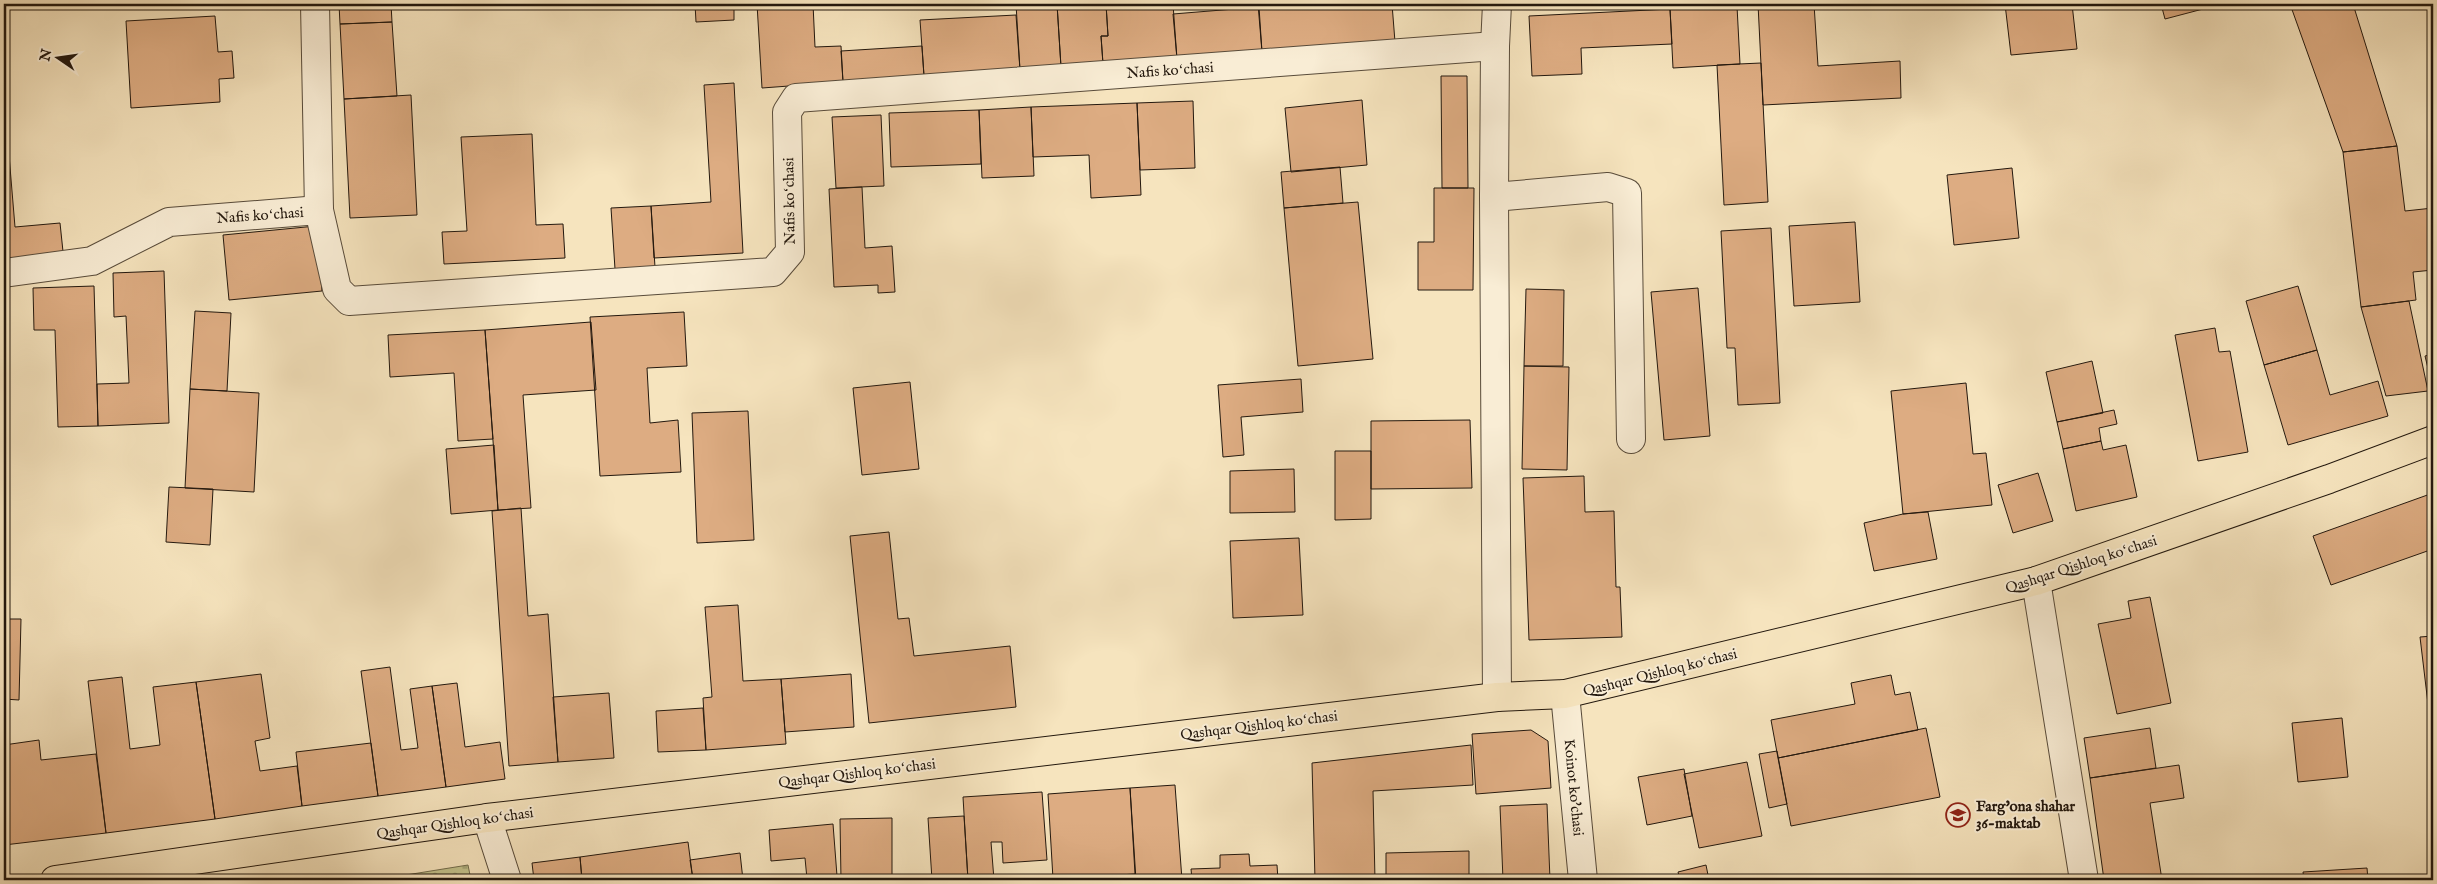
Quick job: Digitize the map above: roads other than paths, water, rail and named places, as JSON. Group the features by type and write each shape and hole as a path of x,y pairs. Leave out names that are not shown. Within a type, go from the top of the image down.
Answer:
{"main road":[{"name":"Qashqar Qishloq koʻchasi","path":"56,880 487,818 1497,697 1565,694 2036,582 2433,440"}],"street":[{"path":"315,4 319,210"},
{"path":"1497,4 1494,197 1497,697"},
{"name":"Nafis koʻchasi","path":"4,273 92,261 169,222 319,210 337,289 349,301 773,272 790,252 787,112 796,98 1495,46"},
{"path":"1494,197 1608,187 1627,193 1631,439"},
{"path":"2036,582 2084,880"},
{"name":"Koinot ko'chasi","path":"1565,694 1583,880"},
{"path":"487,818 507,880"}],"place":[{"name":"Farg'ona shahar 36-maktab","path":"1958,815"}]}
